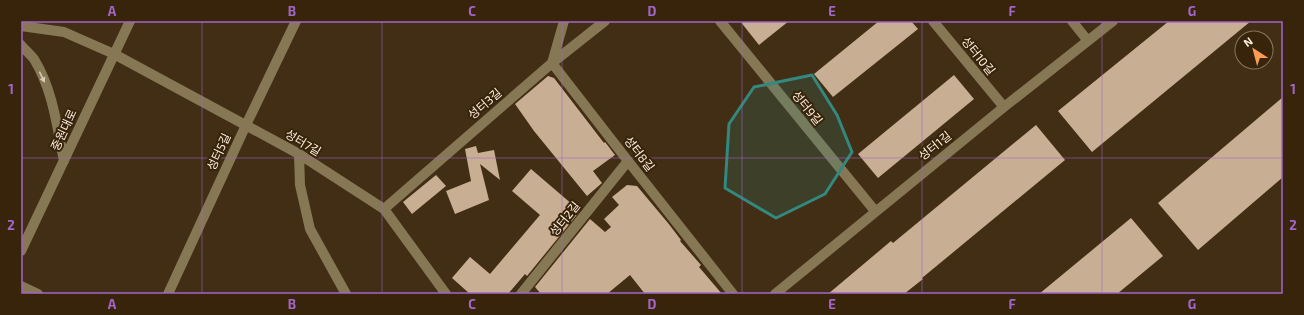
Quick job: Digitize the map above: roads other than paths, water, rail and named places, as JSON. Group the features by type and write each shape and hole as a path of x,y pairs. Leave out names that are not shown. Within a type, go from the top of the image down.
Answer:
{"street":[{"name":"중원대로","path":"21,251 130,21"},
{"name":"성터5길","path":"168,294 296,21"},
{"path":"552,63 564,21"},
{"name":"성터3길","path":"384,209 552,63 605,21"},
{"name":"성터9길","path":"720,21 875,212"},
{"name":"성터10길","path":"933,21 1004,107"},
{"path":"1072,21 1088,41"},
{"name":"성터1길","path":"774,294 1004,107 1113,21"},
{"name":"성터7길","path":"21,26 64,32 114,54 299,154 384,209 446,294"},
{"path":"21,45 33,59 49,90 64,161"},
{"name":"성터8길","path":"552,63 733,294"},
{"path":"299,154 300,185 310,229 346,294"},
{"name":"성터2길","path":"521,294 628,161"},
{"path":"21,286 38,294"}]}
